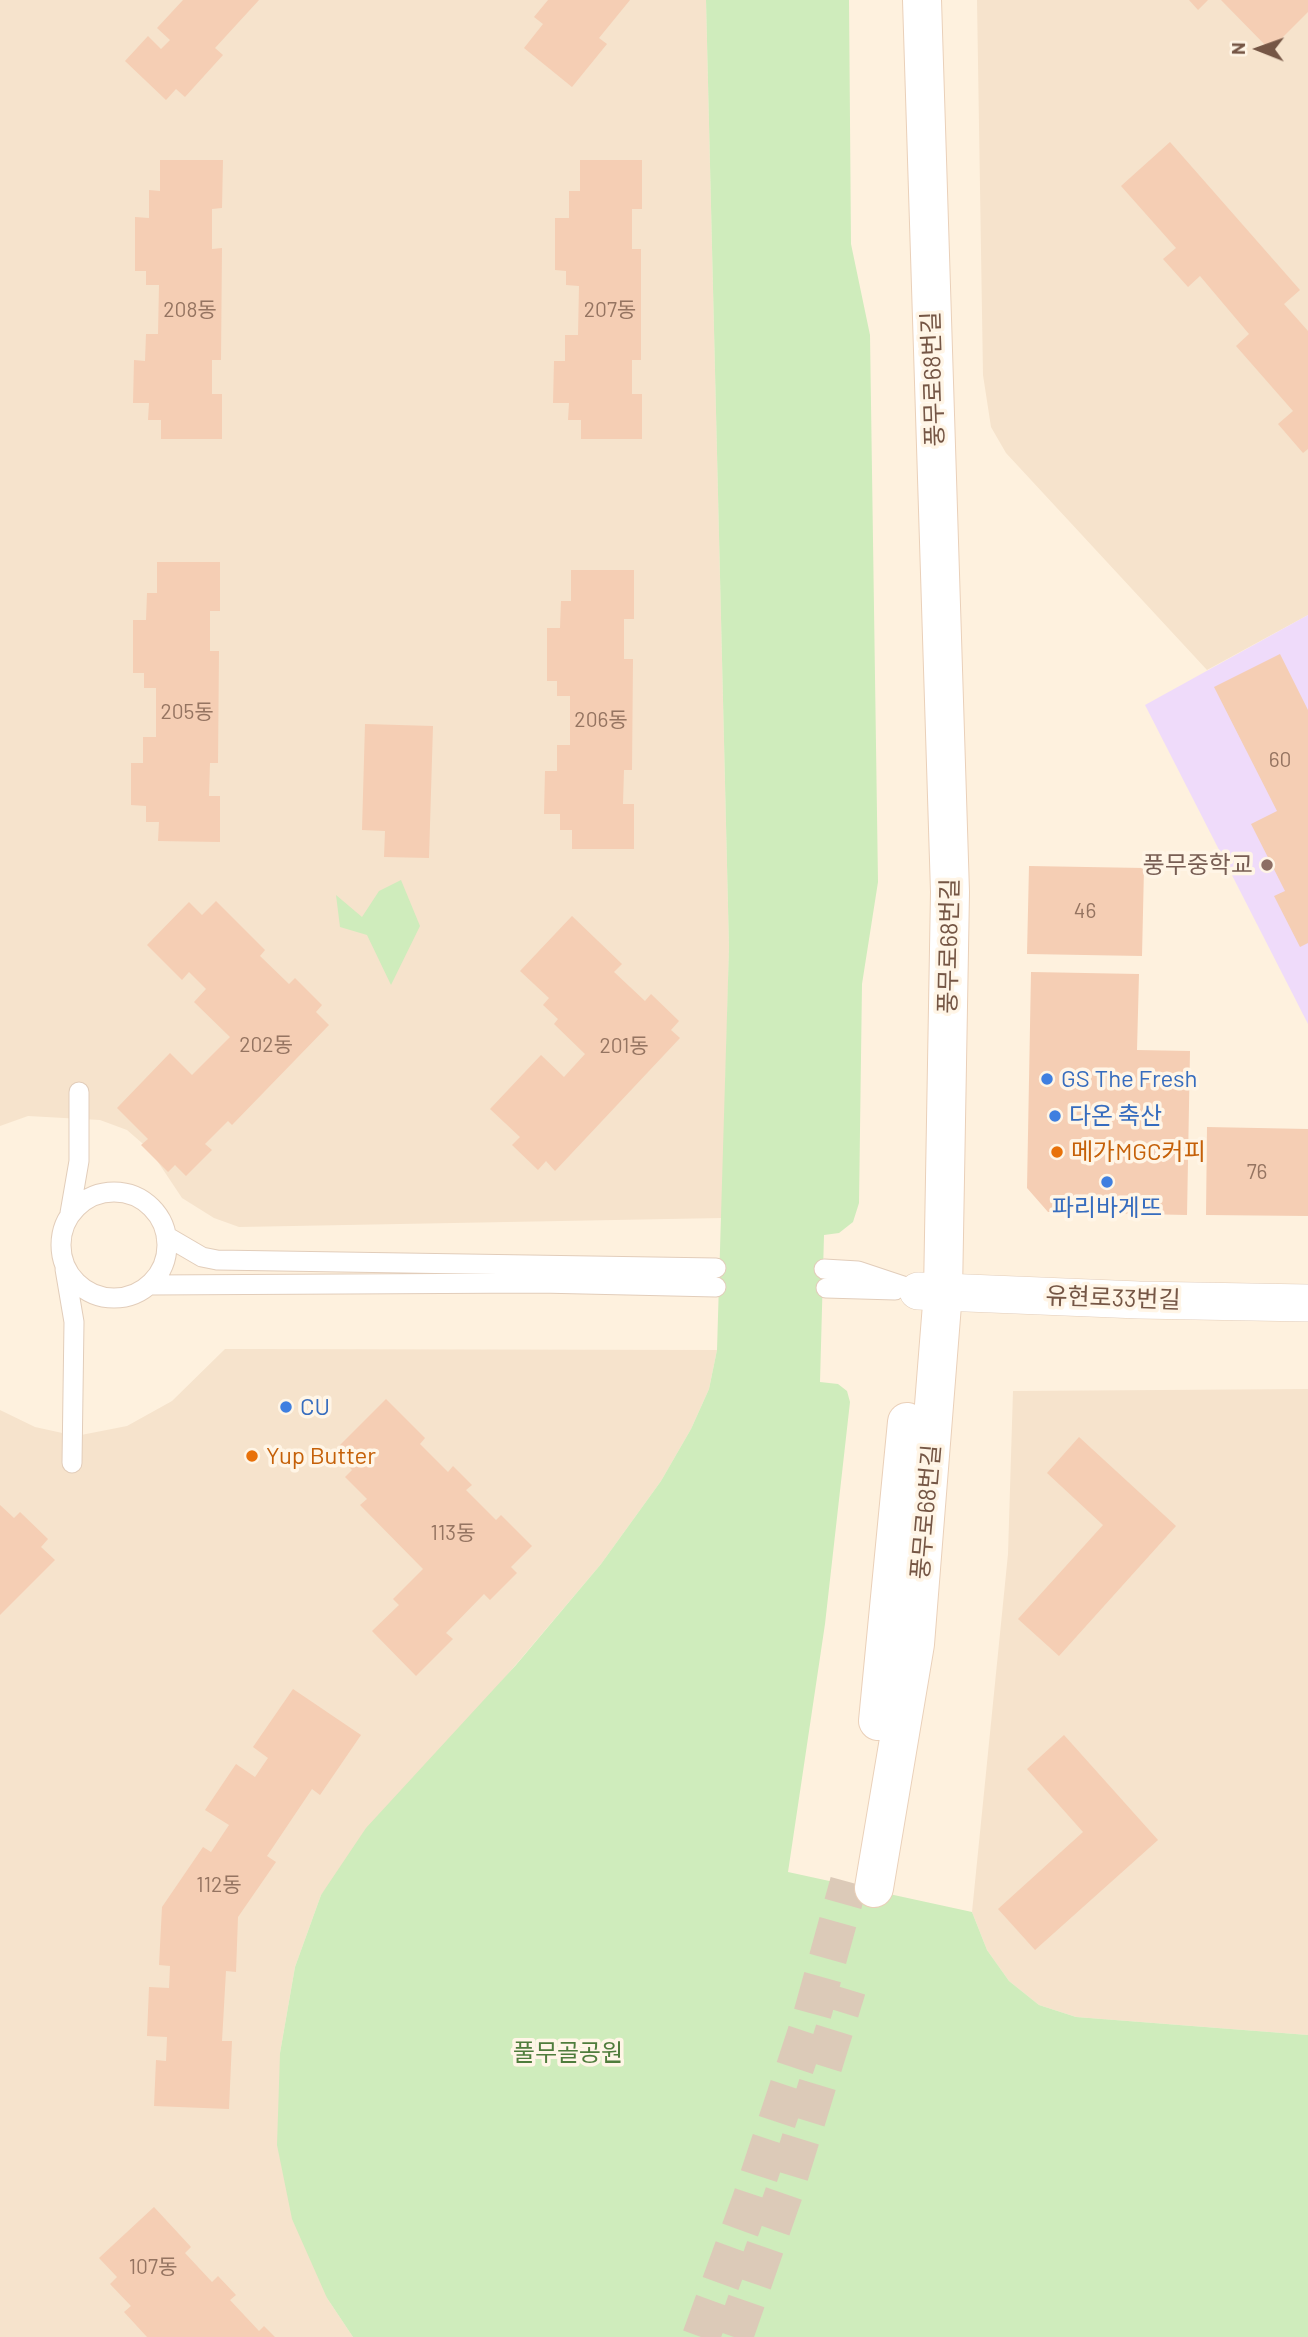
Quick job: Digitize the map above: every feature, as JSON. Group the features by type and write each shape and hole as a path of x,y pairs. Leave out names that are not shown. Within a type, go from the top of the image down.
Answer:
{"street":[{"name":"풍무로68번길","path":"899,0 924,736 924,983 930,1291"},
{"name":"풍무로68번길","path":"861,1885 879,1710 930,1291 950,892 922,0"},
{"name":"유현로33번길","path":"930,1291 1139,1300 1308,1303"}],"lane":[{"path":"70,1215 79,1161 79,1092"},
{"path":"64,1265 73,1280 86,1291 102,1298 118,1298 135,1295 150,1285 161,1271 167,1254 161,1218 149,1204 134,1195 116,1191 90,1173 79,1161"},
{"path":"72,1463 74,1322 60,1249 62,1231 70,1215 82,1202 99,1194 116,1191"},
{"path":"150,1285 540,1283 716,1278 217,1260 202,1257 166,1236"},
{"path":"825,1279 930,1291"},
{"path":"74,1322 86,1313 118,1298"}],"shaded area":[{"path":"0,0 706,0 729,947 722,1218 239,1227 214,1218 182,1198 150,1150 127,1130 100,1120 28,1116 0,1126"},
{"path":"977,0 1308,0 1308,615 1207,670 1006,453 991,427 983,375"},
{"name":"풍무중학교","path":"1308,615 1308,1024 1145,705"},
{"path":"225,1349 717,1350 709,1389 691,1429 661,1481 601,1564 321,1895 295,1967 280,2053 327,2298 353,2337 0,2337 0,1410 35,1427 76,1436 127,1426 172,1401"},
{"path":"1308,1389 1308,2035 1076,2017 1039,2005 1009,1981 987,1950 972,1912 1008,1554 1013,1391"}],"green space":[{"name":"풀무골공원","path":"706,0 849,0 851,244 870,335 878,882 862,984 859,1203 853,1222 839,1233 824,1235 820,1382 838,1384 847,1391 850,1402 825,1624 788,1872 972,1912 987,1950 1009,1981 1039,2005 1076,2017 1308,2035 1308,2337 353,2337 327,2298 292,2219 277,2145 280,2053 295,1967 321,1895 366,1828 516,1665 601,1564 661,1481 691,1429 709,1389 717,1350 729,947"},
{"path":"401,880 420,926 391,985 367,935 340,927 336,895 362,917 379,891"}],"building":[{"path":"183,0 259,0 215,48 223,55 185,97 176,89 166,100 125,61 148,36 161,49 170,40 157,28"},
{"path":"548,0 630,0 599,38 607,44 572,87 524,48 543,24 534,17"},
{"path":"1189,0 1208,0 1198,10"},
{"path":"1221,0 1308,0 1308,12 1270,50"},
{"path":"1170,142 1300,290 1284,304 1308,331 1308,449 1303,453 1278,424 1293,411 1236,346 1249,334 1200,276 1188,287 1163,259 1176,248 1121,186"},
{"path":"160,160 223,160 222,208 212,209 212,249 222,248 221,360 212,360 212,394 222,394 222,439 161,439 161,420 148,420 149,403 133,403 134,360 145,361 146,334 158,334 159,285 146,285 146,271 135,271 135,217 149,218 149,190 160,191"},
{"path":"580,160 642,160 642,209 632,209 632,249 641,249 641,360 632,360 632,394 642,394 642,439 581,439 581,420 568,420 569,403 553,403 554,361 565,361 565,335 578,335 579,286 566,285 566,271 555,270 555,218 569,218 569,191 580,191"},
{"path":"157,562 220,562 220,611 210,611 210,651 219,651 218,763 210,763 209,796 220,796 220,842 158,841 159,822 146,822 146,806 131,805 131,763 143,763 143,737 156,737 156,688 144,688 144,673 133,673 133,620 146,620 147,593 157,593"},
{"path":"571,570 634,570 634,619 624,619 624,659 633,659 632,770 624,770 623,804 634,804 634,849 572,849 572,830 560,830 560,814 544,814 545,771 557,771 557,745 570,745 570,696 557,696 557,681 547,681 547,628 560,628 561,601 571,601"},
{"path":"1280,654 1308,710 1308,943 1300,947 1274,896 1285,891 1251,824 1277,811 1214,687"},
{"path":"365,724 433,726 429,858 384,857 385,831 362,830"},
{"path":"1029,866 1144,868 1142,956 1027,954"},
{"path":"216,901 265,950 260,956 289,984 295,978 322,1005 316,1012 329,1025 232,1125 228,1121 205,1144 212,1150 186,1176 175,1165 168,1172 141,1145 148,1139 117,1108 170,1053 192,1075 230,1037 194,1002 206,989 189,972 182,980 147,945 189,902 202,915"},
{"path":"572,916 622,964 614,972 645,1001 651,994 679,1021 671,1030 680,1038 555,1171 546,1161 538,1170 512,1145 520,1137 490,1109 541,1055 564,1077 585,1054 554,1024 558,1019 543,1005 549,998 520,971"},
{"path":"1031,972 1139,974 1137,1050 1190,1051 1187,1215 1048,1212 1027,1188"},
{"path":"1207,1127 1308,1129 1308,1216 1206,1215"},
{"path":"386,1399 425,1438 420,1444 448,1472 453,1466 472,1485 466,1490 496,1520 501,1515 532,1546 511,1567 517,1573 490,1600 484,1594 446,1633 453,1639 416,1676 372,1631 399,1605 393,1599 423,1569 360,1505 367,1499 345,1477 352,1470 334,1451"},
{"path":"1079,1437 1176,1526 1059,1656 1018,1619 1103,1525 1047,1473"},
{"path":"0,1505 14,1518 20,1512 48,1539 41,1547 55,1560 0,1615"},
{"path":"293,1689 361,1735 320,1795 312,1789 267,1856 276,1862 238,1917 236,1972 226,1971 222,2041 232,2041 229,2109 154,2106 156,2060 166,2061 167,2037 147,2036 149,1987 169,1988 170,1966 159,1965 162,1907 203,1847 211,1852 229,1825 205,1810 236,1764 255,1777 268,1758 253,1747"},
{"path":"1064,1735 1158,1840 1035,1950 998,1909 1083,1832 1027,1769"},
{"path":"154,2207 191,2247 185,2253 212,2282 218,2276 236,2295 230,2300 259,2331 264,2326 275,2337 147,2337 124,2312 131,2306 110,2284 117,2277 99,2258"}],"tunnel":[{"path":"701,2337 751,2200 811,2019 849,1882"},
{"path":"734,2337 784,2193 847,1989"}],"place":[{"name":"풍무중학교","path":"1267,865"},
{"name":"GS The Fresh","path":"1047,1079"},
{"name":"다온 축산","path":"1055,1116"},
{"name":"메가MGC커피","path":"1057,1152"},
{"name":"파리바게뜨","path":"1107,1182"},
{"name":"CU","path":"286,1407"},
{"name":"Yup Butter","path":"252,1456"}]}
